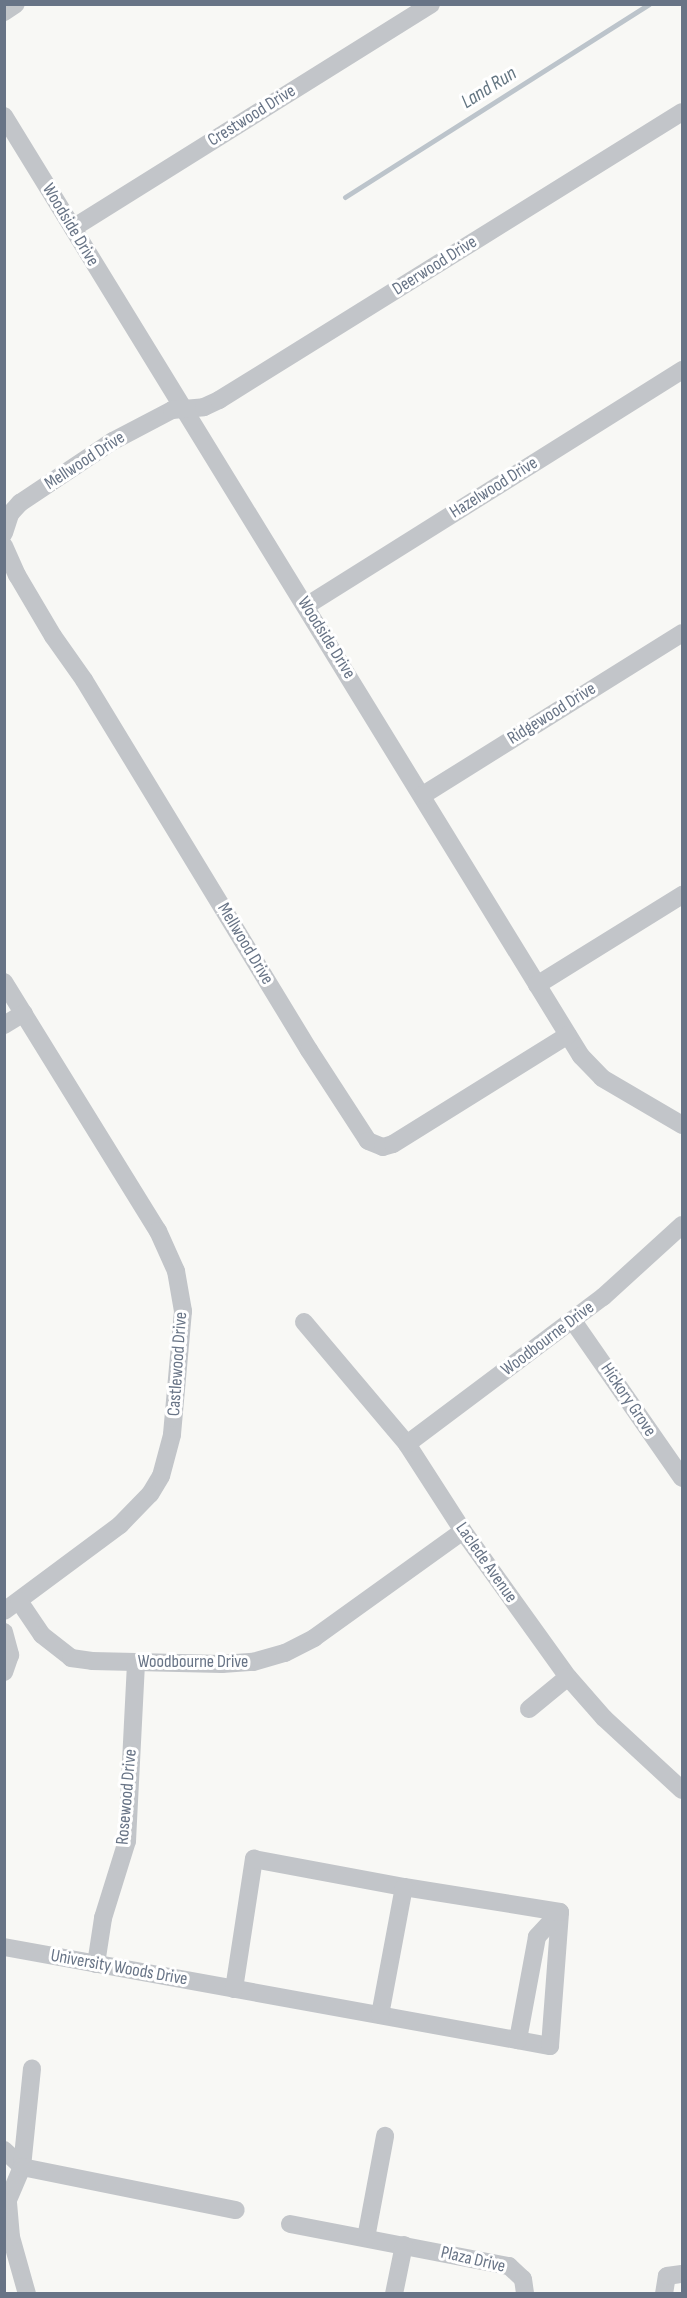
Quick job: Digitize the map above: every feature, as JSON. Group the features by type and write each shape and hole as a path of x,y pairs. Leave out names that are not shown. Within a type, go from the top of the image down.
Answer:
{"street":[{"path":"4,12 16,4"},
{"name":"Crestwood Drive","path":"73,228 430,4"},
{"name":"Deerwood Drive","path":"183,408 204,407 219,400 682,112"},
{"name":"Woodside Drive","path":"4,116 423,795 568,1035 594,1071 682,1125"},
{"name":"Hazelwood Drive","path":"306,606 682,370"},
{"name":"Mellwood Drive","path":"4,533 10,514 33,494 138,426 172,410 183,408"},
{"name":"Mellwood Drive","path":"4,546 17,575 53,636 96,700 303,1040 368,1141 383,1147 393,1144 568,1035"},
{"name":"Ridgewood Drive","path":"423,795 682,633"},
{"path":"537,985 682,895"},
{"name":"Castlewood Drive","path":"4,982 158,1232 176,1271 183,1311 172,1435 161,1476 150,1494 120,1525 12,1606"},
{"path":"4,1025 24,1013"},
{"name":"Woodbourne Drive","path":"407,1444 573,1321 682,1225"},
{"name":"Hickory Grove","path":"573,1321 682,1478"},
{"name":"Laclede Avenue","path":"304,1322 407,1444 463,1532 568,1677 619,1732 682,1790"},
{"name":"Woodbourne Drive","path":"12,1606 42,1635 71,1658 92,1661 238,1664 285,1653 314,1638 463,1532"},
{"path":"4,1632 10,1655 4,1672"},
{"name":"Rosewood Drive","path":"96,1964 103,1918 127,1841 136,1662"},
{"path":"529,1709 568,1677"},
{"path":"234,1989 255,1859 404,1887 560,1912"},
{"path":"380,2014 404,1887"},
{"path":"518,2040 537,1937 560,1912"},
{"name":"University Woods Drive","path":"4,1947 550,2046 560,1912"},
{"path":"27,2294 11,2237 8,2200 22,2166 32,2069"},
{"path":"366,2238 385,2136"},
{"path":"4,2150 22,2166 236,2210"},
{"name":"Plaza Drive","path":"290,2224 509,2266 523,2279 525,2294"},
{"path":"394,2294 404,2245"},
{"path":"664,2294 666,2276 682,2274"}],"waterway":[{"name":"Land Run","path":"345,197 649,4"}]}
